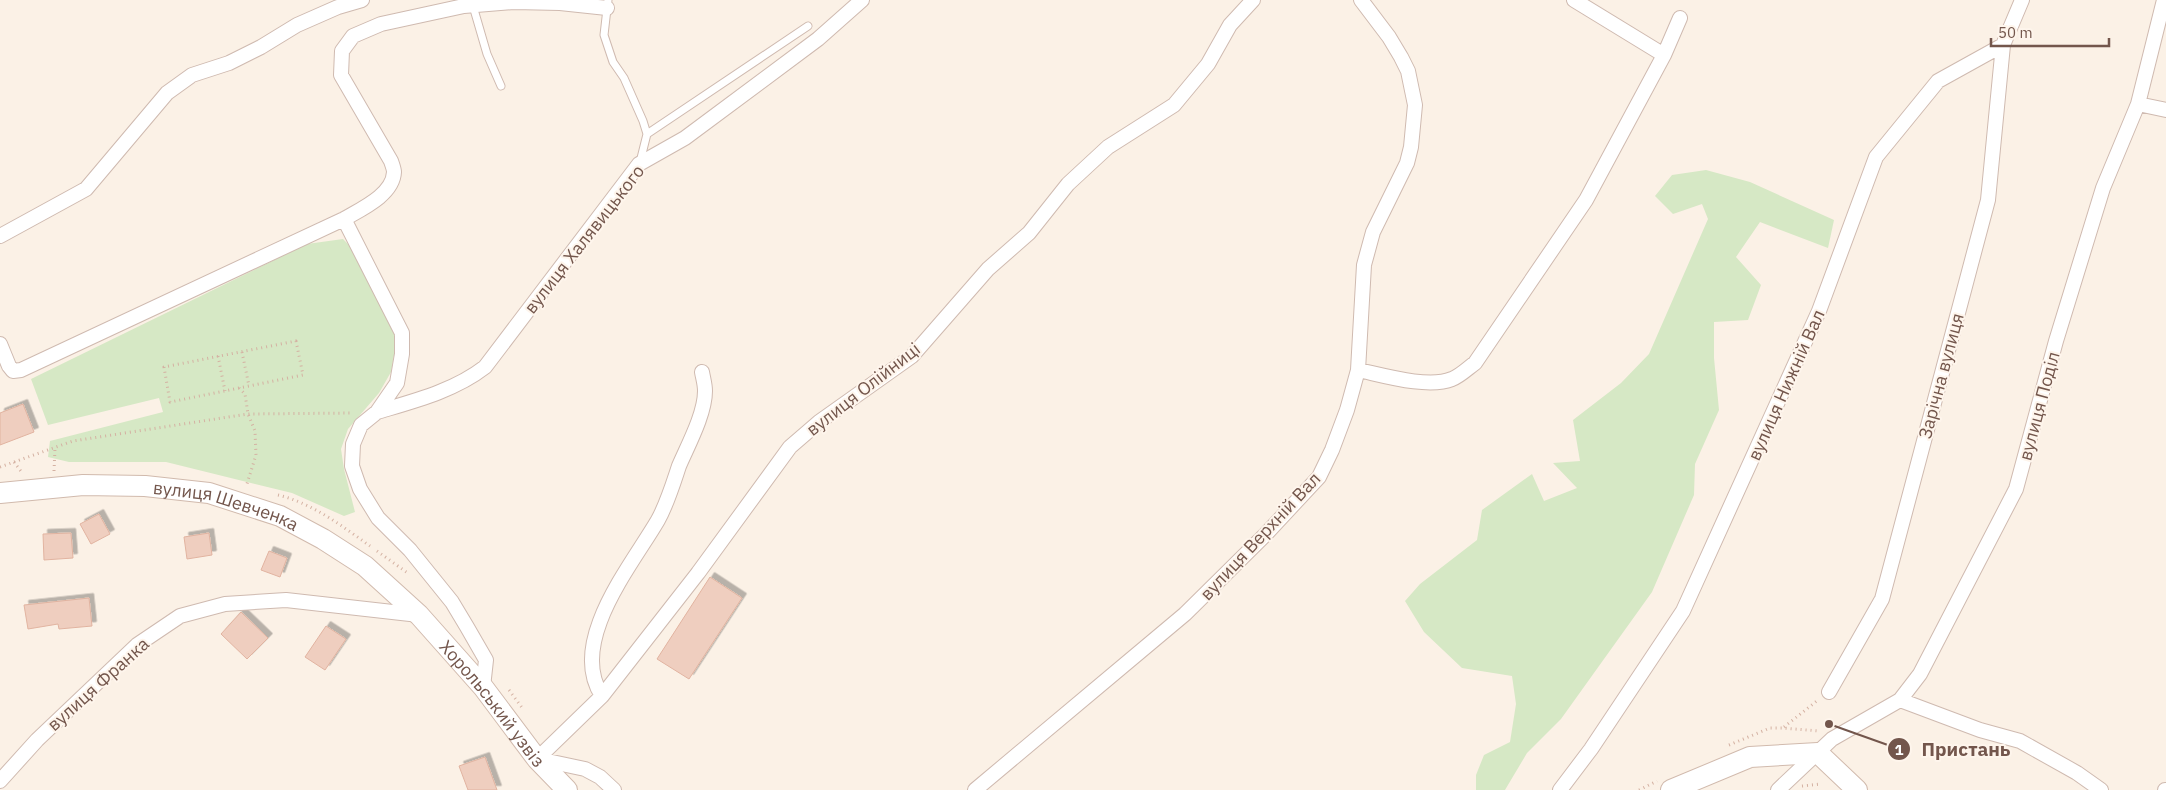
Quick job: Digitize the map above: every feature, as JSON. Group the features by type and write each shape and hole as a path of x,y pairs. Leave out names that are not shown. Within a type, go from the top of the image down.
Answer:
{"main road":[{"name":"вулиця Шевченка","path":"0,493 83,485 145,486 209,493 280,516 323,539 364,566 420,615"},
{"name":"Хорольський узвіз","path":"420,615 483,687 537,759 566,790"},
{"path":"1671,790 1750,757 1818,753 1857,790"}],"street":[{"path":"0,236 86,189 167,93 192,75 229,63 261,47 297,25 338,7 362,0"},
{"name":"вулиця Халявицького","path":"377,412 441,391 470,378 485,367 639,164 685,138 818,38 862,0"},
{"name":"вулиця Олійниці","path":"537,759 602,696 698,573 790,447 820,422 912,356 988,269 1029,234 1068,184 1108,147 1174,105 1208,64 1230,25 1254,0"},
{"name":"вулиця Верхній Вал","path":"975,790 1185,614 1265,535 1319,477 1332,450 1347,410 1358,370 1364,265 1373,232 1407,163 1411,147 1415,106 1408,71 1401,56 1389,37 1360,0"},
{"path":"1574,0 1664,55"},
{"path":"2002,45 2022,0"},
{"name":"вулиця Поділ","path":"1778,790 1832,739 1900,700 1920,674 2016,489 2056,341 2103,188 2138,104 2164,0"},
{"path":"0,344 13,371 21,370 344,219 378,198 390,184 394,172 391,161 341,75 342,51 353,36 381,24 422,14 473,6 514,2 607,4"},
{"path":"1358,370 1414,380 1438,382 1452,379 1475,363 1586,200 1664,55 1680,18"},
{"name":"Зарічна вулиця","path":"1829,692 1882,599 1885,589 1988,200 2002,45"},
{"name":"вулиця Нижній Вал","path":"1560,790 1596,741 1683,610 1819,311 1876,157 1938,81 2002,45"},
{"path":"2138,104 2166,110"},
{"path":"344,219 402,333 402,354 396,383 377,412 361,425 353,444 352,466 360,489 378,518 410,550 452,602 467,627 486,660 483,687"},
{"path":"602,696 596,687 592,655 605,606 623,573 659,517 701,410 705,390 702,372"},
{"name":"вулиця Франка","path":"0,781 37,740 137,644 180,616 225,604 286,600 420,615"},
{"path":"1900,700 1980,730 2020,741 2077,773 2101,790"},
{"path":"537,759 585,769 600,777 614,790"}],"lane":[{"path":"607,4 604,35 613,62 624,78 647,134 639,164"},
{"path":"473,6 487,54 501,86"},
{"path":"647,134 808,26"}],"path":[{"path":"296,341 303,375 170,402 164,367 218,356 296,341"},
{"path":"242,352 249,386"},
{"path":"218,356 224,391"},
{"path":"239,388 245,394 248,414 254,431 256,455 246,488"},
{"path":"0,468 73,442 248,414 377,412"},
{"path":"55,448 54,474 59,472"},
{"path":"14,462 23,475 30,475"},
{"path":"237,486 254,490"},
{"path":"271,494 288,498 327,516 416,580"},
{"path":"508,688 524,709"},
{"path":"1783,728 1829,692"}],"green space":[{"path":"1706,170 1750,182 1834,220 1828,248 1760,222 1736,257 1761,285 1748,320 1714,322 1714,358 1719,410 1695,464 1694,495 1652,592 1561,719 1527,753 1505,790 1476,790 1476,775 1484,755 1510,742 1516,704 1512,676 1462,668 1424,632 1405,601 1420,584 1477,540 1482,510 1532,474 1544,501 1577,488 1553,463 1580,461 1573,420 1621,383 1649,354 1708,219 1702,204 1673,214 1655,196 1672,175"},
{"path":"343,239 355,251 395,330 395,350 391,372 379,393 348,429 341,449 355,512 344,516 292,493 166,462 69,462 48,457 50,441 163,412 159,398 48,425 31,379 307,244"}],"building":[{"path":"23,404 34,432 0,445 0,413"},
{"path":"99,514 110,534 91,544 80,524"},
{"path":"71,533 73,558 44,560 43,534"},
{"path":"209,533 212,555 187,559 184,537"},
{"path":"269,551 287,558 280,577 261,570"},
{"path":"710,577 742,598 689,679 657,659"},
{"path":"89,598 92,626 59,629 58,624 28,629 24,605"},
{"path":"241,612 268,638 247,659 221,634"},
{"path":"326,626 346,639 325,670 305,657"},
{"path":"485,757 497,790 468,790 459,766"}],"place":[{"name":"Пристань","path":"1829,724"}]}
